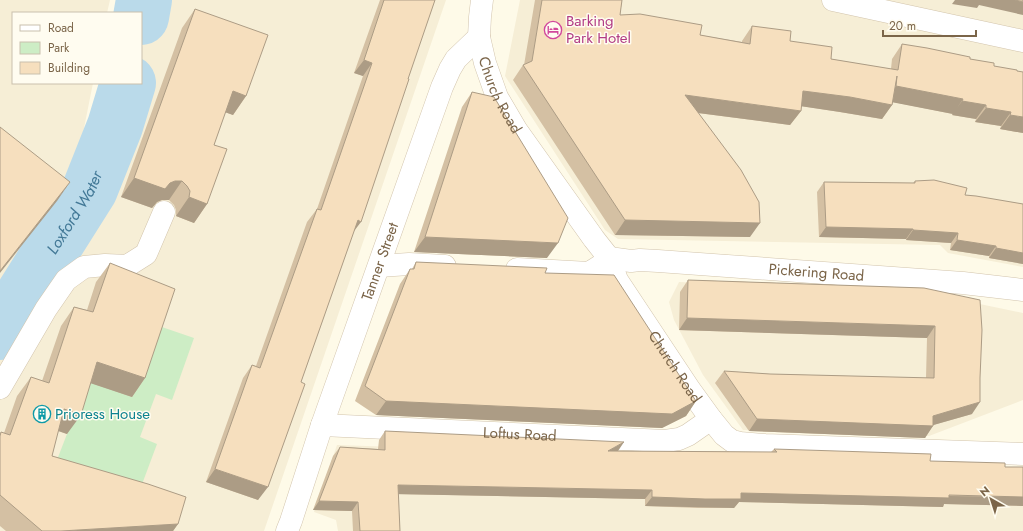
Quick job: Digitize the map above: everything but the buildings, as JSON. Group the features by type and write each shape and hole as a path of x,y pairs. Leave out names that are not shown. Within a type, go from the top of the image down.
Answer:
{"street":[{"path":"479,37 482,0"},
{"path":"833,0 1023,41"},
{"name":"Church Road","path":"479,37 497,97 517,131 609,258 617,280 690,390 724,435 732,441 740,444 1023,454"},
{"name":"Tanner Street","path":"287,531 322,425 442,87 450,69 460,54 479,37"},
{"path":"0,388 46,309 66,280 84,268 105,265 127,266 146,254 164,212"},
{"path":"495,268 588,273 600,266 609,258"},
{"name":"Pickering Road","path":"609,258 631,261 646,260 963,282 1023,290"},
{"path":"379,266 409,264 464,267"},
{"name":"Loftus Road","path":"322,425 665,441 679,439 688,435 711,419"},
{"path":"989,453 1002,450 1023,439"}],"shaded area":[{"path":"0,0 110,0 107,12 12,12 12,84 93,84 72,188 57,201 0,284"},
{"path":"156,0 446,0 264,531 0,531 0,354 78,248 131,84 142,84 142,48"},
{"path":"520,0 1023,0 1023,267 948,253 940,245 618,239 605,230 505,76"},
{"path":"679,282 932,294 1023,313 1023,400 929,436 743,430 703,375 674,320 669,302"},
{"path":"337,445 852,462 1023,474 1023,531 338,531 336,520 314,512"}],"green space":[{"path":"156,325 194,338 172,400 156,394 140,437 157,444 135,503 50,478 67,434 84,381"}],"waterway":[{"name":"Loxford Water","path":"142,12 144,0"},
{"name":"Loxford Water","path":"0,332 90,189 115,126 128,84"}],"place":[{"name":"Barking Park Hotel","path":"553,30"},
{"name":"Prioress House","path":"42,414"}]}
